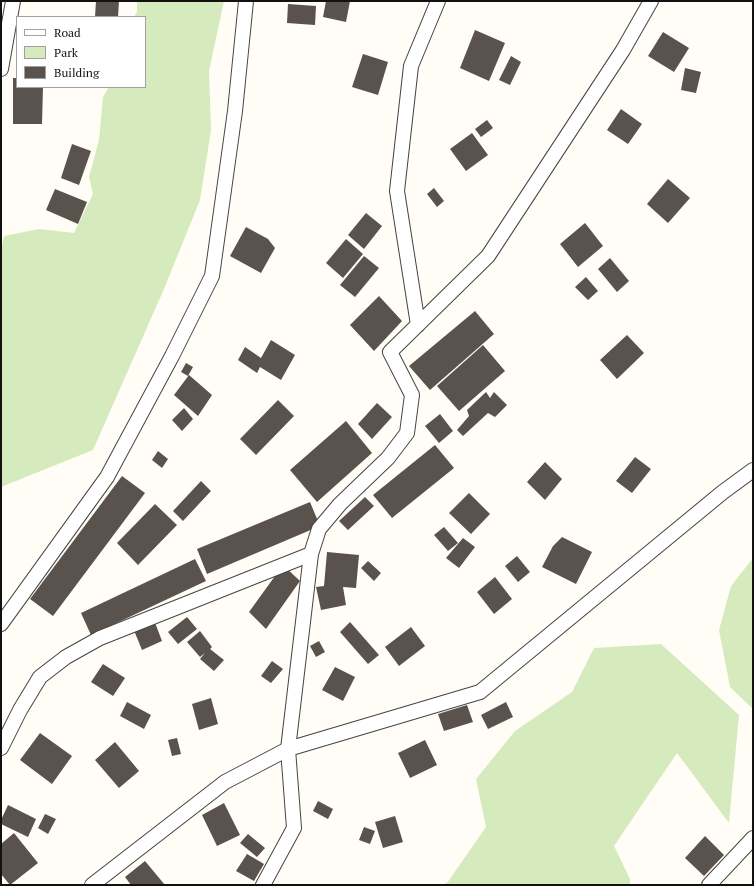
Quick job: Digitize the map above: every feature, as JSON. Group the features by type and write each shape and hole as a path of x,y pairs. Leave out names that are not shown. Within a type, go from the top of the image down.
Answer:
{"street":[{"path":"1,69 13,1"},
{"path":"1,624 107,477 172,356 212,276 235,110 246,1"},
{"path":"418,325 397,191 411,66 438,1"},
{"path":"263,885 294,828 288,749 312,554 319,529 340,504 388,458 407,433 412,396 390,352 488,256 623,50 650,1"},
{"path":"92,885 226,782 288,749 480,692 722,492 753,470"},
{"path":"1,748 20,710 40,677 66,657 100,638 312,554"},
{"path":"709,885 753,838"}],"green space":[{"path":"137,1 224,1 209,71 211,130 200,200 164,289 93,450 1,487 1,250 4,236 39,229 74,233 93,194 89,177 99,140 103,97 108,88 146,88 146,16 135,16 137,12"},
{"path":"753,558 753,709 730,687 719,630 731,586"},
{"path":"661,644 739,715 729,823 677,753 614,846 630,879 630,885 441,885 447,883 486,827 476,779 515,731 572,692 594,648"}],"building":[{"path":"96,1 119,1 118,16 95,16"},
{"path":"326,1 350,1 346,22 323,17"},
{"path":"288,4 316,6 315,25 287,23"},
{"path":"475,30 505,43 489,81 460,68"},
{"path":"663,32 689,48 674,72 648,56"},
{"path":"363,54 388,62 378,95 352,87"},
{"path":"511,56 521,62 510,85 499,80"},
{"path":"685,68 701,72 696,93 681,90"},
{"path":"13,78 16,78 16,88 43,88 42,124 13,124"},
{"path":"621,109 642,124 628,144 607,130"},
{"path":"487,120 493,128 481,137 475,129"},
{"path":"472,133 488,155 466,171 450,149"},
{"path":"72,144 91,151 79,185 61,178"},
{"path":"668,179 690,198 668,223 647,204"},
{"path":"434,188 444,201 437,207 427,194"},
{"path":"55,189 87,202 78,224 46,210"},
{"path":"366,213 382,226 364,249 348,235"},
{"path":"585,223 603,246 578,267 560,244"},
{"path":"246,227 268,239 275,248 261,273 230,256"},
{"path":"346,239 363,254 343,278 326,263"},
{"path":"364,256 379,268 355,297 340,285"},
{"path":"610,258 629,281 617,292 598,269"},
{"path":"586,277 598,291 588,300 575,287"},
{"path":"379,296 402,321 374,351 350,325"},
{"path":"475,311 494,334 430,390 409,366"},
{"path":"627,335 644,353 617,379 600,360"},
{"path":"271,340 295,355 281,380 260,367 257,373 238,360 245,347 261,358"},
{"path":"483,345 505,371 459,411 437,386"},
{"path":"186,363 193,367 188,376 181,372"},
{"path":"189,375 212,395 198,416 174,395"},
{"path":"486,392 490,398 494,392 507,405 495,417 488,413 463,436 457,430 469,416 467,410"},
{"path":"278,400 294,416 256,455 240,439"},
{"path":"377,403 392,417 372,439 358,424"},
{"path":"184,408 193,419 182,431 172,420"},
{"path":"440,414 453,431 439,443 425,426"},
{"path":"346,421 372,453 317,502 290,470"},
{"path":"435,445 454,468 392,518 373,495"},
{"path":"158,451 168,459 162,468 152,460"},
{"path":"635,457 651,469 632,493 616,481"},
{"path":"545,462 562,479 545,500 527,482"},
{"path":"122,476 145,493 53,616 30,599"},
{"path":"201,481 211,491 183,521 173,511"},
{"path":"469,493 490,514 471,534 449,513"},
{"path":"365,497 374,506 348,530 339,521"},
{"path":"310,502 320,526 207,574 197,549"},
{"path":"155,504 177,525 138,565 117,543"},
{"path":"444,527 458,543 448,551 434,535"},
{"path":"562,537 592,552 576,584 542,567 553,546"},
{"path":"463,538 475,547 459,568 446,558"},
{"path":"327,552 359,555 356,588 343,587 346,605 321,610 316,587 324,586"},
{"path":"517,556 530,572 518,582 505,566"},
{"path":"195,559 206,581 91,635 81,613"},
{"path":"368,561 381,573 374,581 361,568"},
{"path":"283,565 300,581 266,629 249,612"},
{"path":"495,577 512,599 494,614 477,592"},
{"path":"187,617 197,629 178,644 168,632"},
{"path":"154,620 162,641 142,650 133,628"},
{"path":"350,622 379,655 368,664 340,632"},
{"path":"411,627 425,646 399,666 385,647"},
{"path":"200,631 212,647 210,649 224,660 214,671 200,659 205,653 200,657 187,642"},
{"path":"319,641 325,652 316,657 310,646"},
{"path":"272,661 283,669 271,683 261,676"},
{"path":"103,664 125,678 113,696 91,682"},
{"path":"335,667 355,677 343,701 322,690"},
{"path":"211,698 218,724 199,730 192,704"},
{"path":"127,702 151,715 144,729 120,716"},
{"path":"506,702 513,717 488,729 481,715"},
{"path":"467,705 473,722 444,731 438,714"},
{"path":"40,733 72,756 52,784 20,760"},
{"path":"177,738 181,754 172,756 168,740"},
{"path":"425,740 437,765 410,778 398,753"},
{"path":"115,742 139,771 119,788 95,760"},
{"path":"318,801 333,809 328,819 313,811"},
{"path":"224,803 240,835 217,846 202,815"},
{"path":"8,805 36,819 28,837 1,824 1,820"},
{"path":"45,814 56,819 48,834 38,828"},
{"path":"395,816 403,842 383,848 375,822"},
{"path":"364,827 375,831 370,844 359,840"},
{"path":"14,833 38,863 10,885 1,874 1,844"},
{"path":"248,834 265,848 257,857 240,843"},
{"path":"705,836 724,855 704,876 685,858"},
{"path":"247,854 264,864 254,881 236,871"},
{"path":"145,861 165,885 131,885 125,877"}]}
